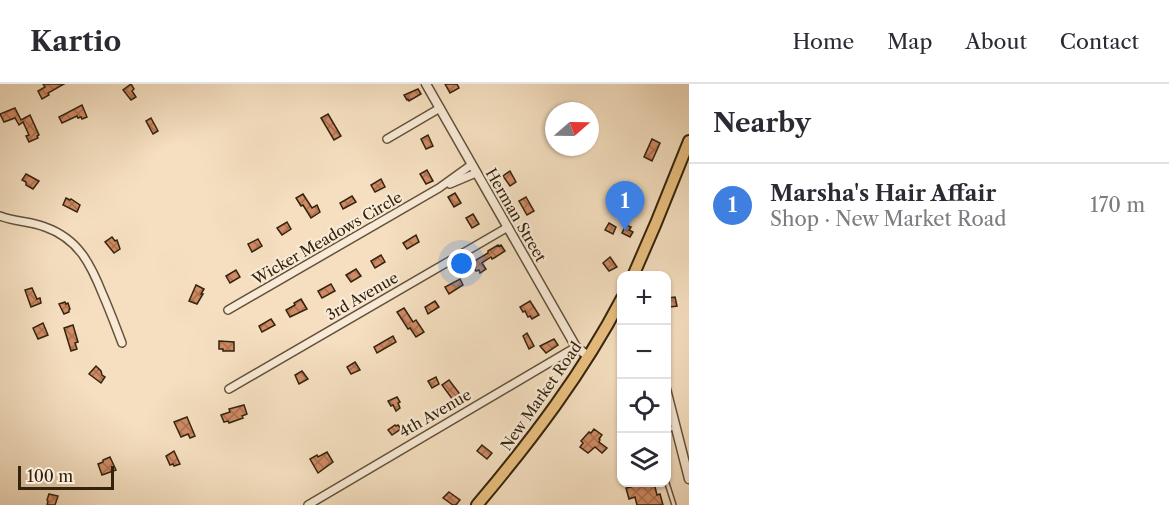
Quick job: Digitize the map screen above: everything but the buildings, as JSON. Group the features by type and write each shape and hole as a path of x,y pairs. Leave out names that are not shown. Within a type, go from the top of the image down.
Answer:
{"main road":[{"path":"635,271 689,141"},
{"name":"New Market Road","path":"477,505 527,445 617,316"}],"street":[{"name":"Herman Street","path":"426,84 576,347 588,356"},
{"path":"387,139 440,108"},
{"name":"Wicker Meadows Circle","path":"228,310 474,169"},
{"path":"0,216 10,220"},
{"path":"0,221 10,220 45,226 77,247 90,266 122,343"},
{"name":"3rd Avenue","path":"229,389 508,227"},
{"name":"4th Avenue","path":"308,505 576,347"},
{"path":"671,408 689,479"}],"lane":[{"path":"671,429 676,428"},
{"path":"668,487 674,505"}],"place":[{"name":"Marsha's Hair Affair","path":"625,231"}]}
